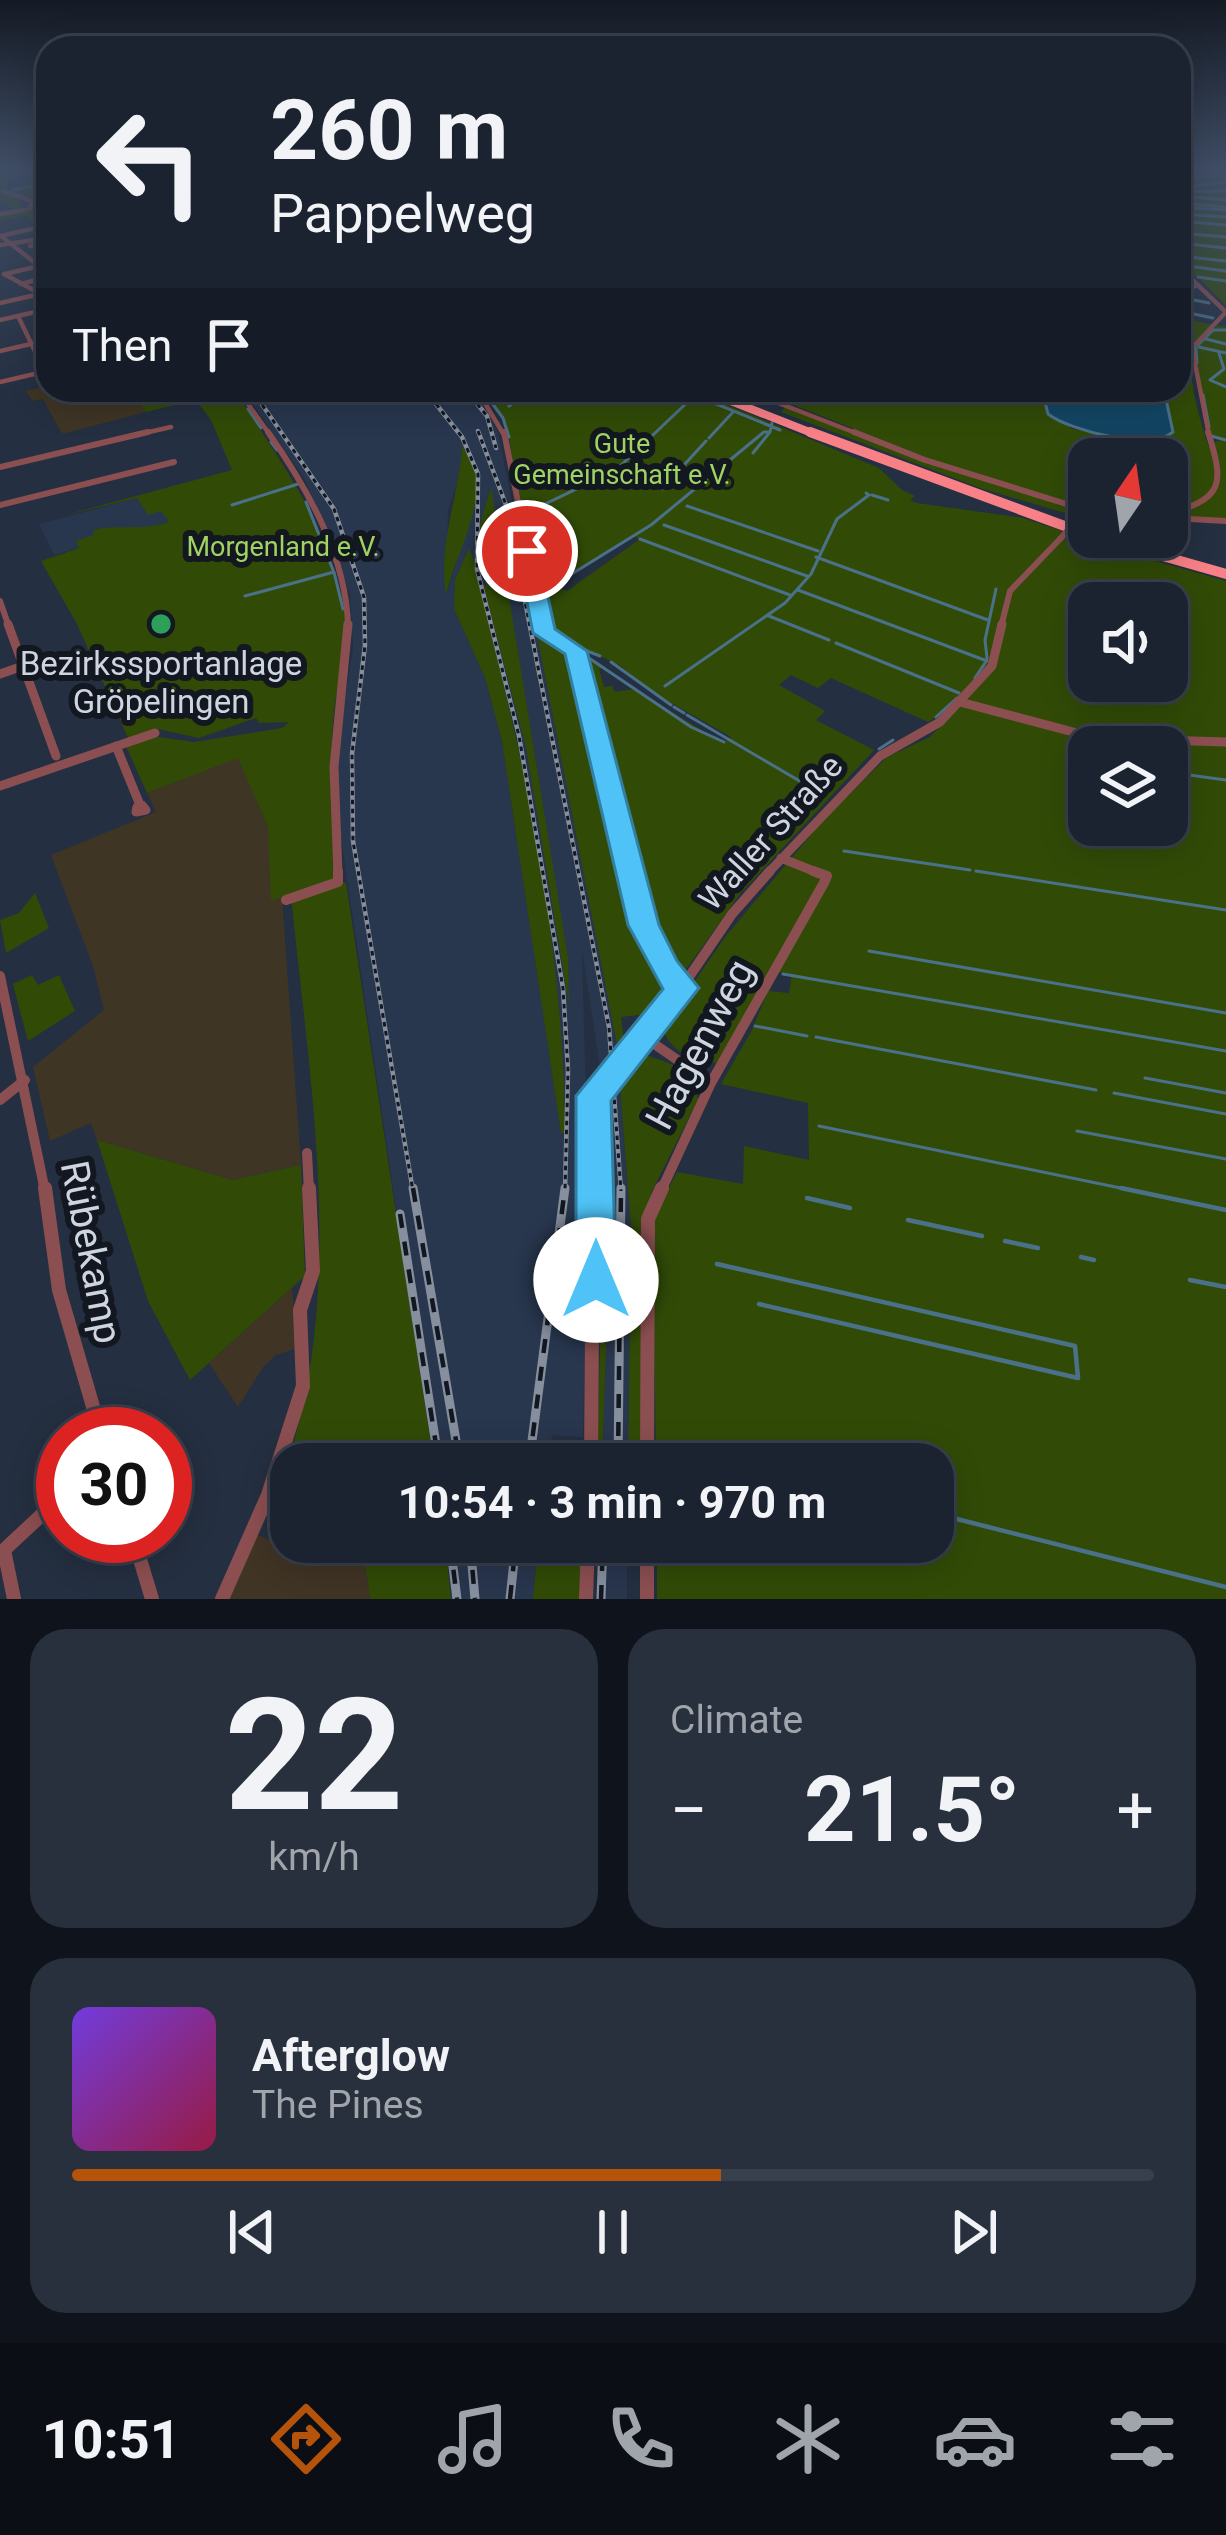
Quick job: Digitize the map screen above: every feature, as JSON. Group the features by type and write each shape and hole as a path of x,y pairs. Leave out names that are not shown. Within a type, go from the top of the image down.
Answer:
{"highway":[{"path":"733,402 1060,532"},
{"path":"746,402 970,490 1068,519"},
{"path":"778,420 842,452"},
{"path":"1001,513 1060,532 1068,530"},
{"path":"1184,558 1226,571"},
{"path":"1187,558 1226,571"}],"street":[{"path":"6,244 36,264"},
{"path":"19,253 36,250"},
{"path":"19,253 36,250"},
{"path":"2,275 36,266"},
{"path":"2,275 36,292"},
{"path":"1188,513 1210,502 1221,484 1222,462 1205,427 1192,348 1226,312 1191,277"},
{"path":"21,284 36,280"},
{"path":"0,303 36,295"},
{"path":"0,320 36,312"},
{"path":"18,316 36,351"},
{"path":"0,351 36,343"},
{"path":"0,382 36,374"},
{"path":"246,402 302,481 338,569 348,611 349,647 334,767 338,882 286,900"},
{"path":"484,402 502,427 544,633 575,651 643,925 665,970 683,988"},
{"path":"776,402 1068,517"},
{"path":"0,467 171,427"},
{"path":"0,505 174,462"},
{"path":"1188,518 1226,521"},
{"name":"Waller Straße","path":"592,1443 596,1280 591,1110 598,1087 644,1037 732,914 781,858 880,755 924,735 992,666 1010,591 1060,532 1068,530"},
{"path":"0,601 56,756"},
{"path":"0,674 23,666"},
{"path":"960,702 1096,738 1226,742"},
{"path":"0,786 155,733"},
{"path":"116,746 140,805"},
{"name":"Hagenweg","path":"647,1443 648,1219 711,1083 826,876 781,858"},
{"name":"Rübekamp","path":"0,976 25,1080 59,1290 93,1407"},
{"path":"644,1037 711,1083"},
{"path":"0,1100 25,1080"},
{"path":"222,1599 268,1495 302,1385 300,1310 313,1271 307,1153"},
{"path":"14,1599 4,1550 36,1520"},
{"path":"141,1563 152,1599"},
{"path":"586,1599 587,1563"},
{"path":"647,1563 647,1599"}],"shaded area":[{"path":"45,402 138,402 146,412 62,434"},
{"path":"251,402 478,402 498,431 619,1055 601,1074 582,950 588,1174 583,1437 552,1435 551,1443 431,1443 336,804 337,751 353,648 350,593 304,478","holes":["462,447 478,493 447,592 448,510 460,475","490,489 509,604 512,690 484,586 498,584 497,569 492,565 490,546 478,546 478,535 495,529 482,526","469,548 517,737 537,853 561,1132 502,741 485,678 454,609 455,580"]},
{"path":"1045,402 1167,402 1173,432 1157,438 1123,438 1048,414"},
{"path":"137,498 162,511 169,522 54,555 39,524"},
{"path":"238,757 268,827 272,900 282,897 301,1165 233,1180 97,1140 91,1123 50,1141 33,1067 104,1010 93,966 51,855 156,812 147,793"},
{"path":"619,1072 631,1229 628,1443 603,1443 609,1264 603,1089"},
{"path":"292,1288 298,1348 276,1355 263,1367 238,1407 209,1363"},
{"path":"254,1534 270,1540 270,1563 365,1563 370,1599 223,1599"},
{"path":"447,1563 536,1563 533,1599 451,1599"},
{"path":"598,1563 627,1563 627,1599 597,1599"}],"green space":[{"path":"1191,244 1226,244 1226,306 1191,273"},
{"path":"1191,320 1213,325 1192,344 1191,365"},
{"path":"1217,325 1226,327 1226,520 1188,517 1216,483 1214,443 1220,440 1208,430 1195,349"},
{"path":"1191,365 1198,409 1217,470 1208,499 1188,506 1188,438 1166,438 1171,435 1166,402 1191,402"},
{"path":"138,402 188,402 146,412"},
{"name":"Morgenland e.V.","path":"198,402 243,402 310,512 341,594 344,643 331,762 335,880 346,883 431,1443 293,1443 307,1386 319,1249 314,1110 292,905 288,896 271,901 268,827 238,758 147,793 125,744 151,736 194,742 282,728 289,722 259,723 256,718 199,738 158,729 129,740 77,624 41,561 79,548 76,541 94,535 93,530 169,522 161,511 148,515 137,498 58,517 232,470 211,420"},
{"name":"Gute Gemeinschaft e.V.","path":"492,402 721,402 879,468 915,496 910,500 917,503 1023,518 1062,531 1068,536 1068,558 1145,558 1226,581 1226,1599 657,1599 657,1563 954,1563 954,1443 656,1443 653,1235 654,1218 677,1172 743,1184 744,1146 809,1160 808,1103 721,1084 768,991 789,993 792,974 772,971 719,1063 685,1055 662,1029 725,937 820,824 887,757 930,737 967,699 928,722 831,678 818,688 791,675 779,685 825,711 816,720 874,750 740,894 655,1013 621,1017 625,1049 619,1055 537,634 571,652 605,786 614,784 583,656 606,667 599,669 604,687 612,686 615,692 634,689 723,743 731,737 645,688 621,666 554,634 545,600 562,589 567,591 640,539 633,536 543,592 507,424"},
{"path":"1044,402 1072,429 1140,438 1068,438 1068,503 940,463 794,405"},
{"path":"785,407 951,470 1067,507 1068,514 980,488 781,412"},
{"path":"462,446 472,463 476,500 446,595 445,556"},
{"path":"491,487 568,958 569,1005 526,747 483,585 497,584 497,570 488,565 490,546 477,546 478,534 495,530 479,528"},
{"path":"469,548 510,712 545,891 559,1012 565,1133 561,1133 502,741 485,678 454,609 455,580"},
{"path":"35,893 49,928 6,953 0,920 19,913"},
{"path":"32,975 38,985 59,975 75,1011 28,1041 13,984"},
{"path":"648,1056 688,1075 698,1100 652,1191 642,1226 642,1443 628,1443 631,1229 619,1072 637,1057"},
{"path":"603,1089 609,1264 603,1443 598,1443 602,1270 595,1109"},
{"path":"97,1140 233,1180 301,1165 305,1276 190,1380 148,1301"},
{"path":"365,1563 447,1563 451,1599 370,1599"},
{"path":"536,1563 581,1563 580,1599 533,1599"}],"waterway":[{"path":"1191,244 1226,248"},
{"path":"1191,257 1226,261"},
{"path":"1191,266 1226,271"},
{"path":"1198,277 1226,281"},
{"path":"1191,286 1195,287"},
{"path":"1191,299 1209,303"},
{"path":"1191,313 1213,318"},
{"path":"1198,345 1213,330 1226,330"},
{"path":"1206,339 1226,344"},
{"path":"1199,347 1226,353"},
{"path":"1196,348 1197,363"},
{"path":"1219,353 1224,369 1210,380 1226,387"},
{"path":"1203,395 1209,427"},
{"path":"491,402 509,437"},
{"path":"509,406 514,402"},
{"path":"614,472 688,402"},
{"path":"711,402 734,411"},
{"path":"248,409 261,428"},
{"path":"709,438 734,411"},
{"path":"734,411 771,426"},
{"path":"770,432 771,426"},
{"path":"771,426 780,430"},
{"path":"535,563 541,593 651,525 764,432 770,432"},
{"path":"753,453 770,432"},
{"path":"1211,436 1226,440"},
{"path":"662,489 706,441"},
{"path":"271,442 277,450"},
{"path":"524,514 610,473"},
{"path":"232,505 298,484"},
{"path":"819,558 837,519 869,495 866,493"},
{"path":"872,495 888,500"},
{"path":"306,502 333,570"},
{"path":"687,506 818,551"},
{"path":"522,508 526,523"},
{"path":"527,525 532,549"},
{"path":"664,525 807,576"},
{"path":"640,539 790,595"},
{"path":"533,552 534,560"},
{"path":"665,686 785,603 819,558"},
{"path":"819,558 988,620"},
{"path":"245,596 334,572 343,609"},
{"path":"987,658 985,640 996,589"},
{"path":"798,590 986,661"},
{"path":"543,599 550,632"},
{"path":"769,616 829,640"},
{"path":"836,643 959,693"},
{"path":"574,646 600,656"},
{"path":"586,656 691,727 724,742"},
{"path":"975,678 986,661"},
{"path":"611,662 671,705"},
{"path":"936,717 957,698"},
{"path":"674,707 684,713"},
{"path":"687,715 815,790"},
{"path":"879,749 893,740"},
{"path":"1188,775 1226,780"},
{"path":"844,851 970,870"},
{"path":"976,871 1226,910"},
{"path":"869,951 1226,1013"},
{"path":"783,974 1226,1051"},
{"path":"755,1026 807,1036"},
{"path":"816,1037 1096,1090"},
{"path":"1145,1078 1226,1093"},
{"path":"1114,1093 1226,1114"},
{"path":"819,1126 1135,1191"},
{"path":"1077,1131 1226,1159"},
{"path":"1121,1188 1226,1210"},
{"path":"807,1198 850,1208"},
{"path":"908,1220 982,1236"},
{"path":"1005,1241 1038,1248"},
{"path":"1081,1257 1094,1260"},
{"path":"717,1264 1075,1346 1078,1378 759,1304"},
{"path":"1190,1280 1226,1287"},
{"path":"954,1518 1226,1587"}],"railway":[{"path":"260,402 334,509 364,597 365,645 352,754 353,841 413,1191"},
{"path":"434,402 462,437 478,474 477,569 519,736 563,988 568,1070 565,1191"},
{"path":"476,402 487,416 496,448"},
{"path":"478,431 506,505 609,1027 621,1191"},
{"path":"413,1188 456,1443"},
{"path":"532,1443 565,1188"},
{"path":"618,1443 621,1191"},
{"path":"400,1214 436,1443"},
{"path":"453,1563 457,1599"},
{"path":"472,1563 475,1599"},
{"path":"510,1599 514,1563"},
{"path":"601,1599 602,1563"}],"place":[{"name":"Bezirkssportanlage Gröpelingen","path":"161,624"}],"route":[{"path":"527,551 544,633 575,651 643,925 665,970 683,988 594,1096 596,1280"}]}
